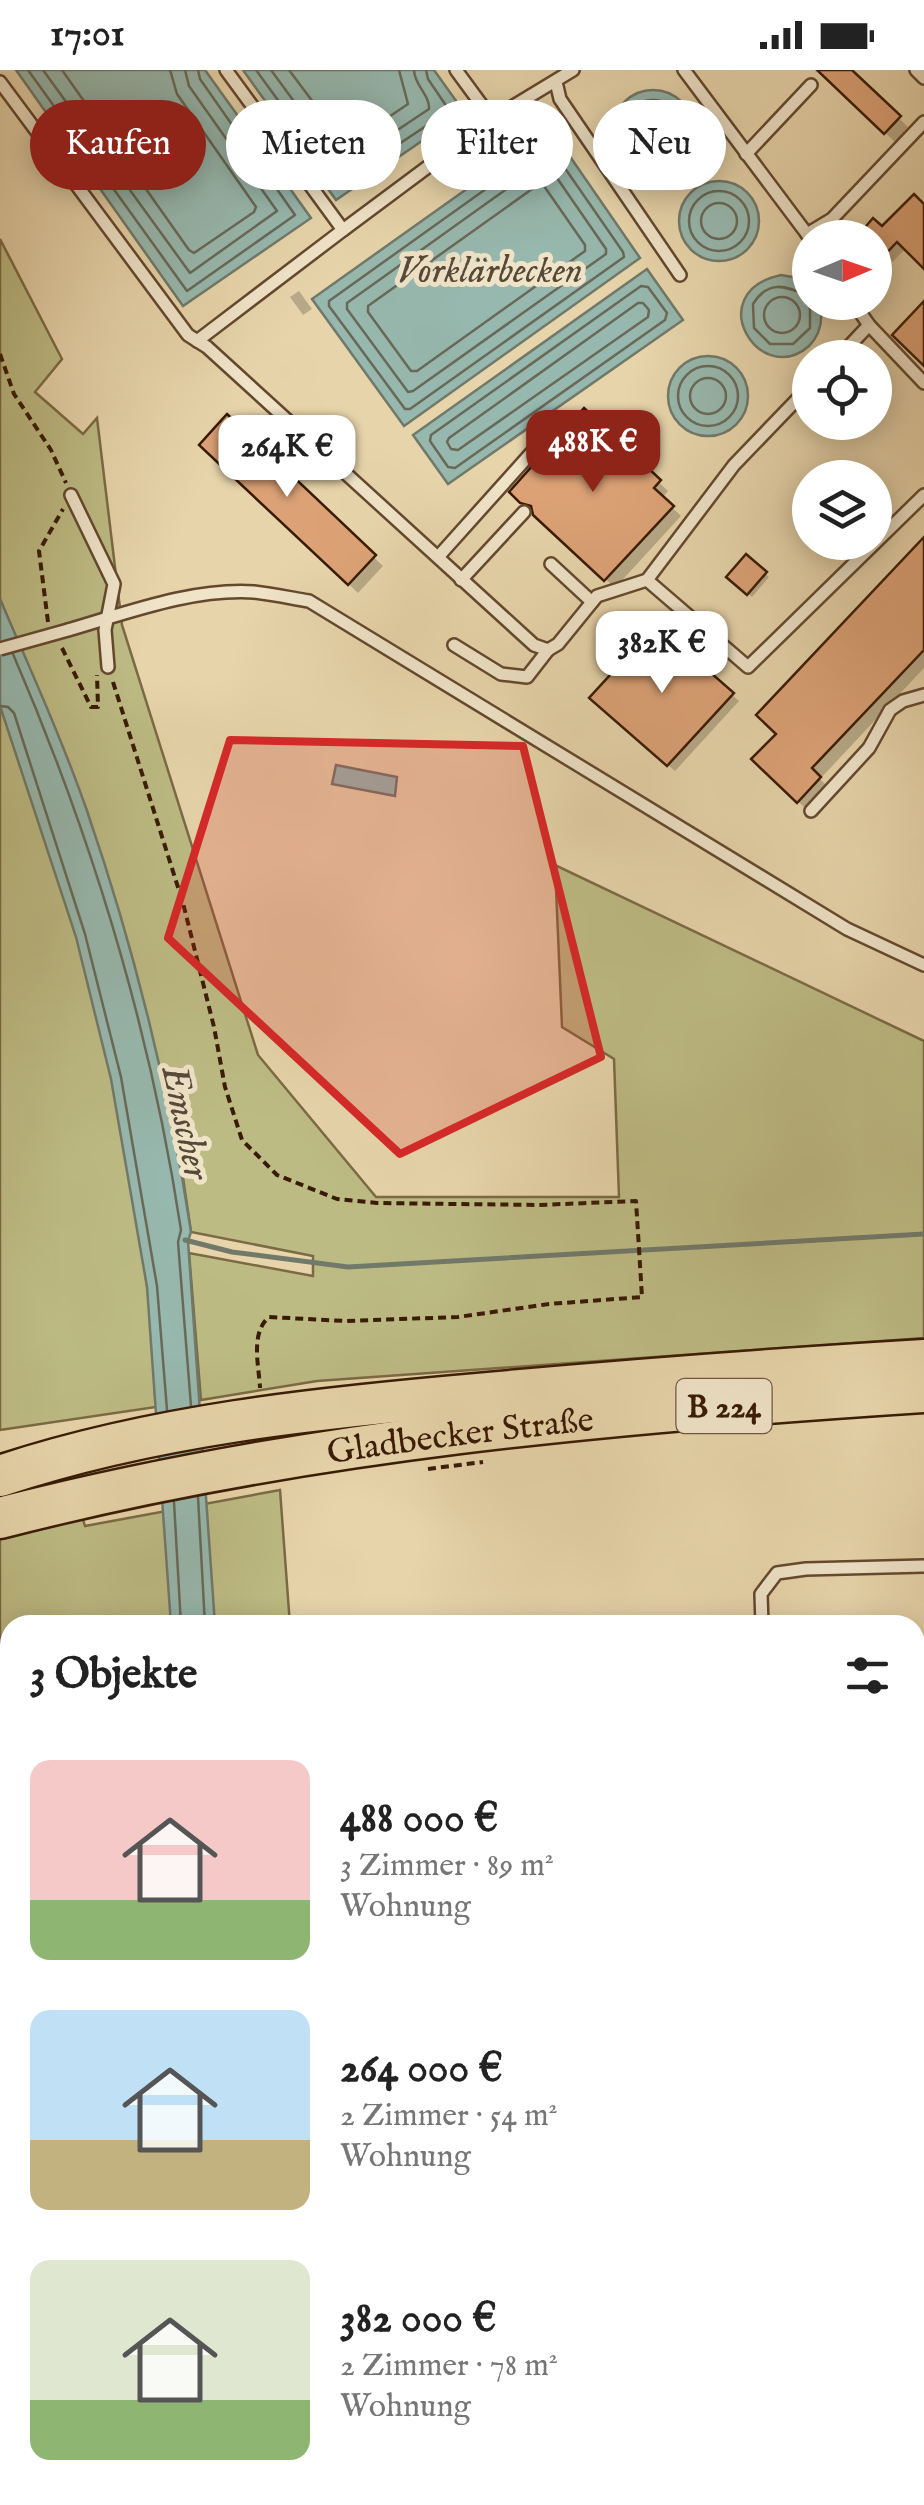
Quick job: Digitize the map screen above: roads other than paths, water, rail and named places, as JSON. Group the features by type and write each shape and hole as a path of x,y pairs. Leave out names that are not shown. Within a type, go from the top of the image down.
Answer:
{"highway":[{"name":"Gladbecker Straße","path":"0,1476 66,1455 258,1407 924,1360"},
{"name":"Gladbecker Straße","path":"0,1518 124,1490 388,1444 649,1412 924,1392"},
{"path":"0,1462 66,1455"},
{"path":"0,1534 124,1490"}],"lane":[{"path":"226,70 342,230"},
{"path":"456,70 478,100"},
{"path":"525,100 573,70"},
{"path":"684,70 797,220"},
{"path":"916,70 924,78"},
{"path":"0,82 188,335 292,422 534,645 548,650"},
{"path":"556,82 560,99 680,274"},
{"path":"746,154 811,84"},
{"path":"831,220 924,122"},
{"path":"197,341 421,172"},
{"path":"865,320 924,383"},
{"path":"855,340 869,326"},
{"path":"454,645 500,674 526,677 597,596 646,580 734,465 792,405"},
{"path":"438,557 550,432"},
{"path":"71,495 114,584 104,630 108,668"},
{"path":"646,580 748,667 924,495"},
{"path":"461,580 524,512"},
{"path":"550,564 592,602"},
{"path":"0,649 149,606 218,593 255,592 309,601 846,929 924,966"},
{"path":"811,811 869,748 890,710 924,696"},
{"path":"762,1615 761,1594 777,1574 806,1569 924,1566"}],"water":[{"path":"16,70 205,70 226,100 226,190 291,190 311,218 183,306 101,190 206,190 206,100 37,100"},
{"path":"243,70 434,70 455,100 421,100 421,142 401,155 401,100 264,100"},
{"path":"645,90 661,90 681,100 625,100"},
{"name":"Vorklärbecken","path":"573,161 640,258 404,426 312,299 465,190 573,190"},
{"path":"726,181 747,193 759,213 759,229 752,243 727,261 711,261 697,254 679,229 679,213 691,193 726,190"},
{"path":"329,190 351,190 336,200"},
{"path":"647,269 683,320 448,484 413,435"},
{"path":"781,275 792,277 792,320 820,320 814,340 792,340 790,356 773,356 757,347 746,333 741,317 744,300 757,285"},
{"path":"700,356 716,356 737,367 748,396 737,425 716,436 700,436 686,430 674,418 668,404 668,388 674,374 686,362"},
{"path":"0,599 67,757 104,862 135,966 172,1126 191,1232 188,1241 214,1615 170,1615 147,1287 111,1079 76,937 0,706"},
{"path":"336,765 397,777 395,796 332,784"}],"waterway":[{"path":"185,1240 232,1252 348,1267 924,1234"}],"water label":[{"name":"Emscher","path":"187,1122"}]}
